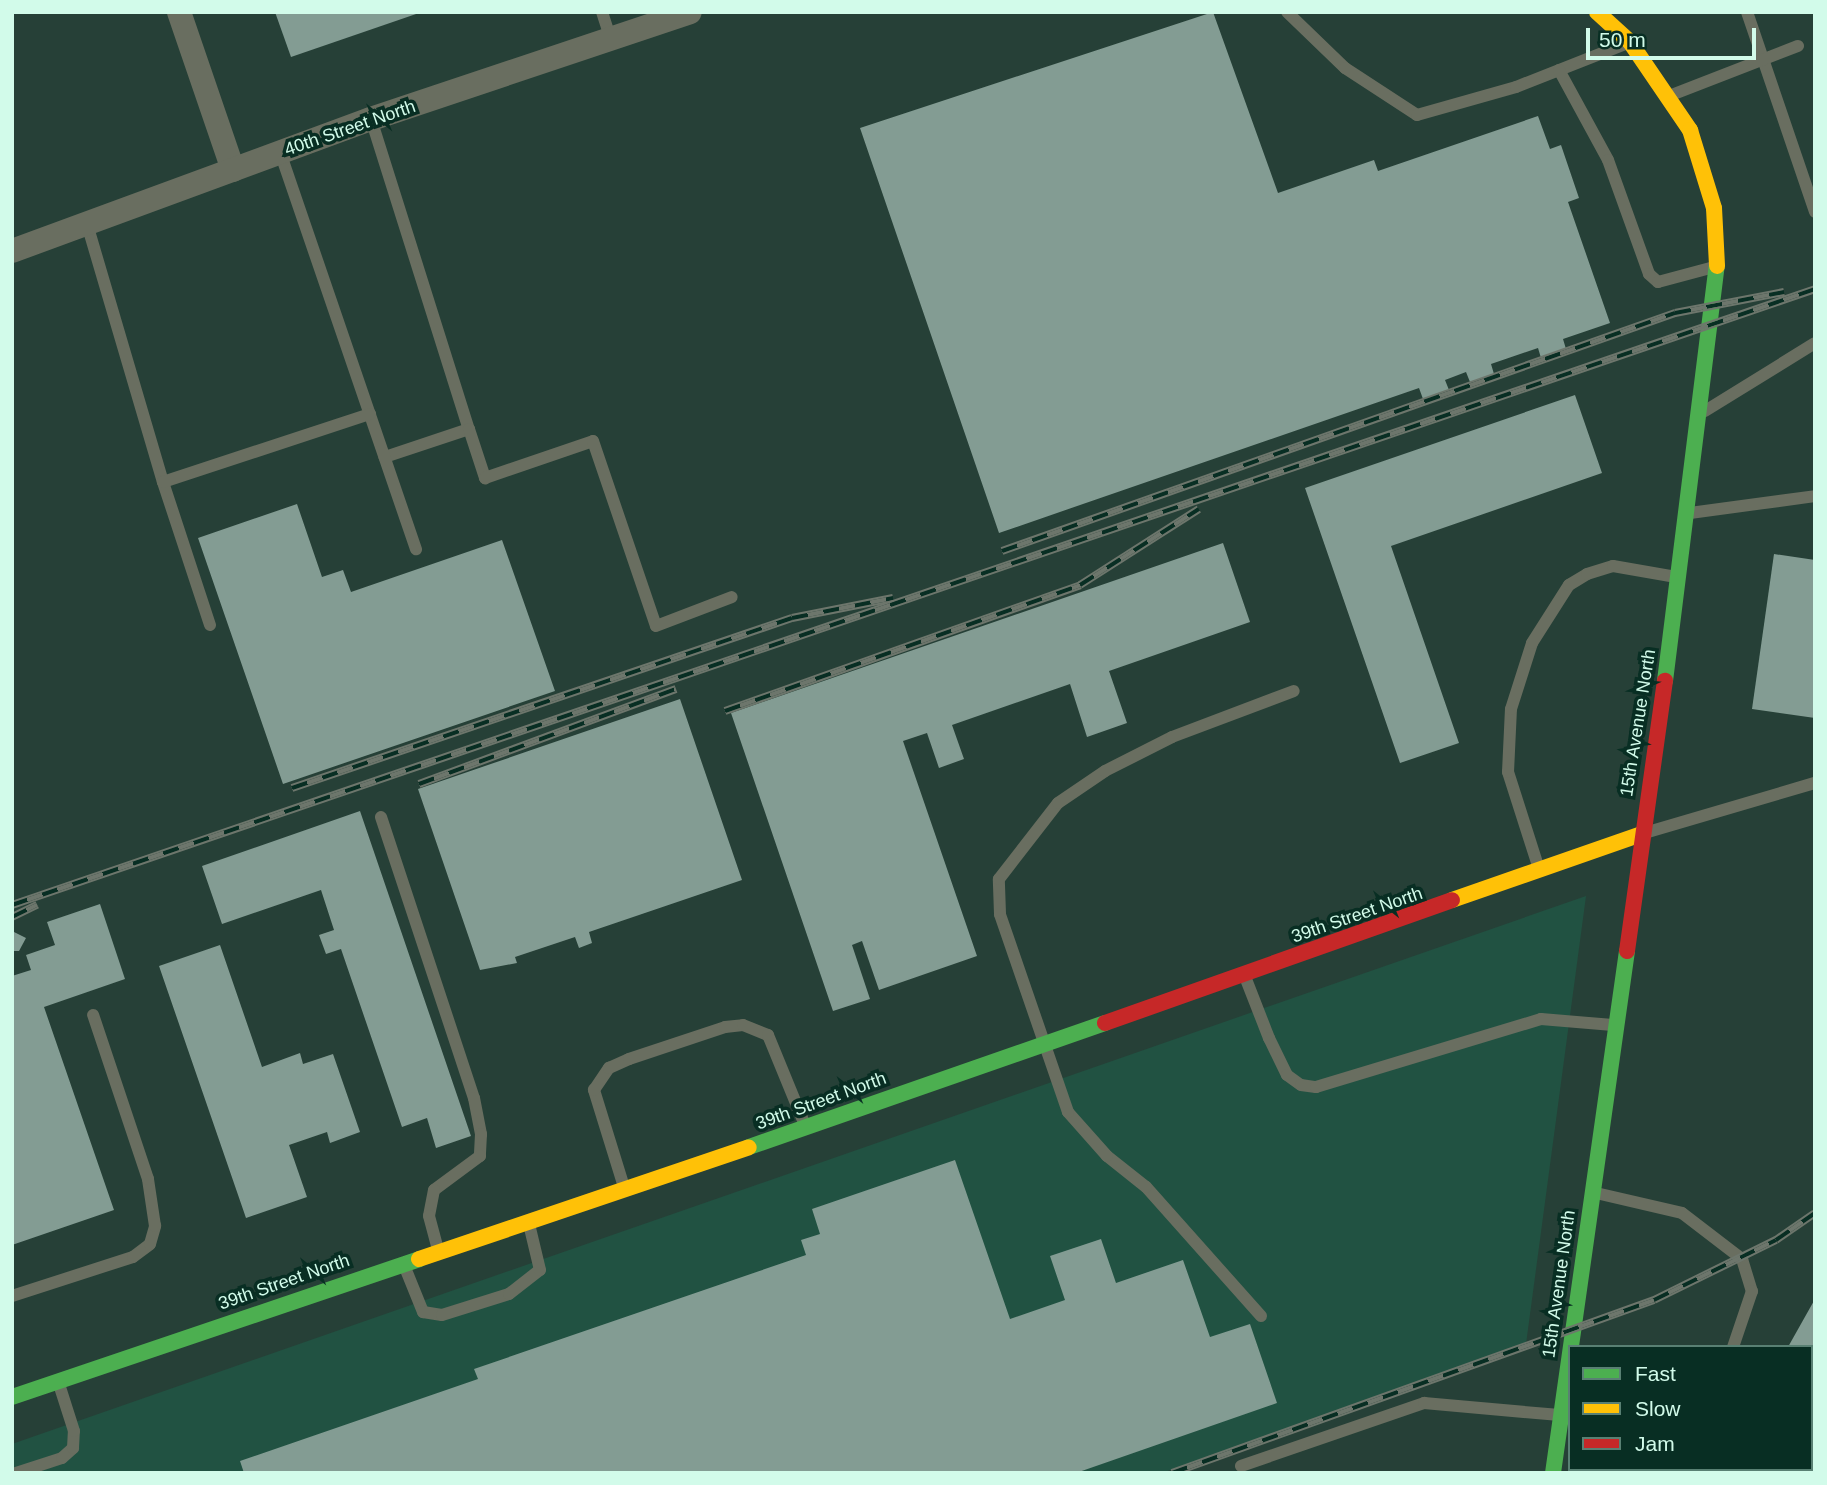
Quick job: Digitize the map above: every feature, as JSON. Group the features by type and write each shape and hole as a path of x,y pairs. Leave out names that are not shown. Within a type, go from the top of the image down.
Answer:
{"street":[{"path":"179,12 233,170"},
{"name":"40th Street North","path":"12,251 371,119 690,12"},
{"name":"15th Avenue North","path":"1573,1345 1614,1025 1680,577 1717,266 1705,168 1671,95 1630,42 1597,12"},
{"name":"39th Street North","path":"12,1397 438,1249 806,1128 1043,1042 1541,873 1641,834"},
{"name":"15th Avenue North","path":"1553,1473 1568,1384"}],"lane":[{"path":"602,12 611,39"},
{"path":"1287,12 1345,68 1384,99 1417,115 1559,70 1630,42"},
{"path":"1748,12 1815,212"},
{"path":"1671,95 1798,46"},
{"path":"1559,70 1608,160 1648,274 1658,282 1717,266"},
{"path":"371,119 485,478 593,442 656,626 732,597"},
{"path":"279,152 416,549"},
{"path":"86,224 163,482 210,625"},
{"path":"1699,414 1815,343"},
{"path":"163,482 369,414"},
{"path":"384,457 468,429"},
{"path":"1686,513 1815,496"},
{"path":"1541,873 1508,772 1511,709 1532,643 1569,585 1587,574 1613,566 1680,577"},
{"path":"1261,1316 1146,1187 1107,1156 1068,1112 1000,914 999,879 1019,848 1058,803 1105,771 1172,737 1294,691"},
{"path":"1641,834 1815,783"},
{"path":"381,817 474,1098 481,1133 480,1156 434,1190 429,1216 438,1249"},
{"path":"1244,974 1287,1075 1301,1085 1316,1087 1541,1019 1614,1025"},
{"path":"12,1296 134,1257 150,1244 155,1226 148,1179 93,1016"},
{"path":"624,1187 598,1114 594,1090 600,1077 629,1059 724,1027 743,1026 768,1035 806,1128"},
{"path":"1592,1192 1645,1200 1682,1213 1742,1258 1752,1291 1733,1345"},
{"path":"402,1262 424,1312 442,1315 509,1294 540,1270 527,1220"},
{"path":"16,1473 62,1458 73,1448 74,1431 58,1381"},
{"path":"1241,1466 1424,1404 1564,1416"}],"shaded area":[{"path":"1586,896 1526,1344 1162,1473 12,1473 12,1444"}],"building":[{"path":"275,12 418,12 419,13 291,57"},
{"path":"1213,12 1278,193 1374,160 1378,171 1538,116 1550,149 1561,145 1579,198 1568,202 1610,323 1563,339 1566,349 1541,358 1538,348 1491,364 1494,374 1470,382 1466,372 1445,380 1449,390 1423,399 1419,388 999,533 860,128"},
{"path":"1575,395 1602,473 1391,546 1459,743 1400,763 1305,488"},
{"path":"297,504 322,577 343,570 351,592 502,540 555,691 283,784 198,538"},
{"path":"1223,543 1250,622 1109,671 1127,723 1087,737 1070,684 952,725 964,759 939,768 927,733 903,741 977,956 879,990 862,941 852,945 870,999 833,1011 731,713"},
{"path":"1774,554 1815,560 1815,718 1752,709"},
{"path":"680,699 742,880 589,932 592,943 579,948 575,937 515,957 517,963 480,970 418,789"},
{"path":"360,811 471,1136 436,1148 427,1118 402,1127 341,949 326,954 319,935 334,930 321,890 222,924 202,866"},
{"path":"100,904 125,979 44,1007 114,1210 12,1245 12,976 31,970 26,955 55,945 47,922"},
{"path":"12,931 26,938 19,951 12,951"},
{"path":"220,945 262,1067 300,1053 303,1064 333,1054 360,1132 330,1143 327,1132 289,1145 307,1197 246,1218 159,966"},
{"path":"955,1160 1010,1319 1065,1300 1050,1256 1101,1239 1116,1283 1183,1260 1210,1337 1250,1324 1277,1403 1076,1473 244,1473 240,1461 478,1379 474,1369 806,1255 801,1240 820,1234 812,1209"},
{"path":"1815,1299 1815,1473 1717,1473 1813,1471 1813,1345 1789,1345"}],"railway":[{"path":"12,905 1815,289"},
{"path":"1002,551 1675,313 1784,292"},
{"path":"725,711 1080,585 1199,509"},
{"path":"292,788 792,618 893,598"},
{"path":"419,784 676,689"},
{"path":"12,917 37,905"},
{"path":"1172,1473 1654,1300 1776,1240 1815,1213"}],"traffic: fast":[{"path":"1665,681 1717,266"},
{"path":"1571,1345 1627,951"},
{"path":"749,1147 1105,1023"},
{"path":"12,1397 419,1259"},
{"path":"1553,1473 1568,1367"}],"traffic: slow":[{"path":"1597,12 1630,42 1690,130 1714,208 1717,266"},
{"path":"1452,900 1641,834"},
{"path":"419,1259 749,1147"}],"traffic: jam":[{"path":"1627,951 1665,681"},
{"path":"1105,1023 1452,900"}]}
